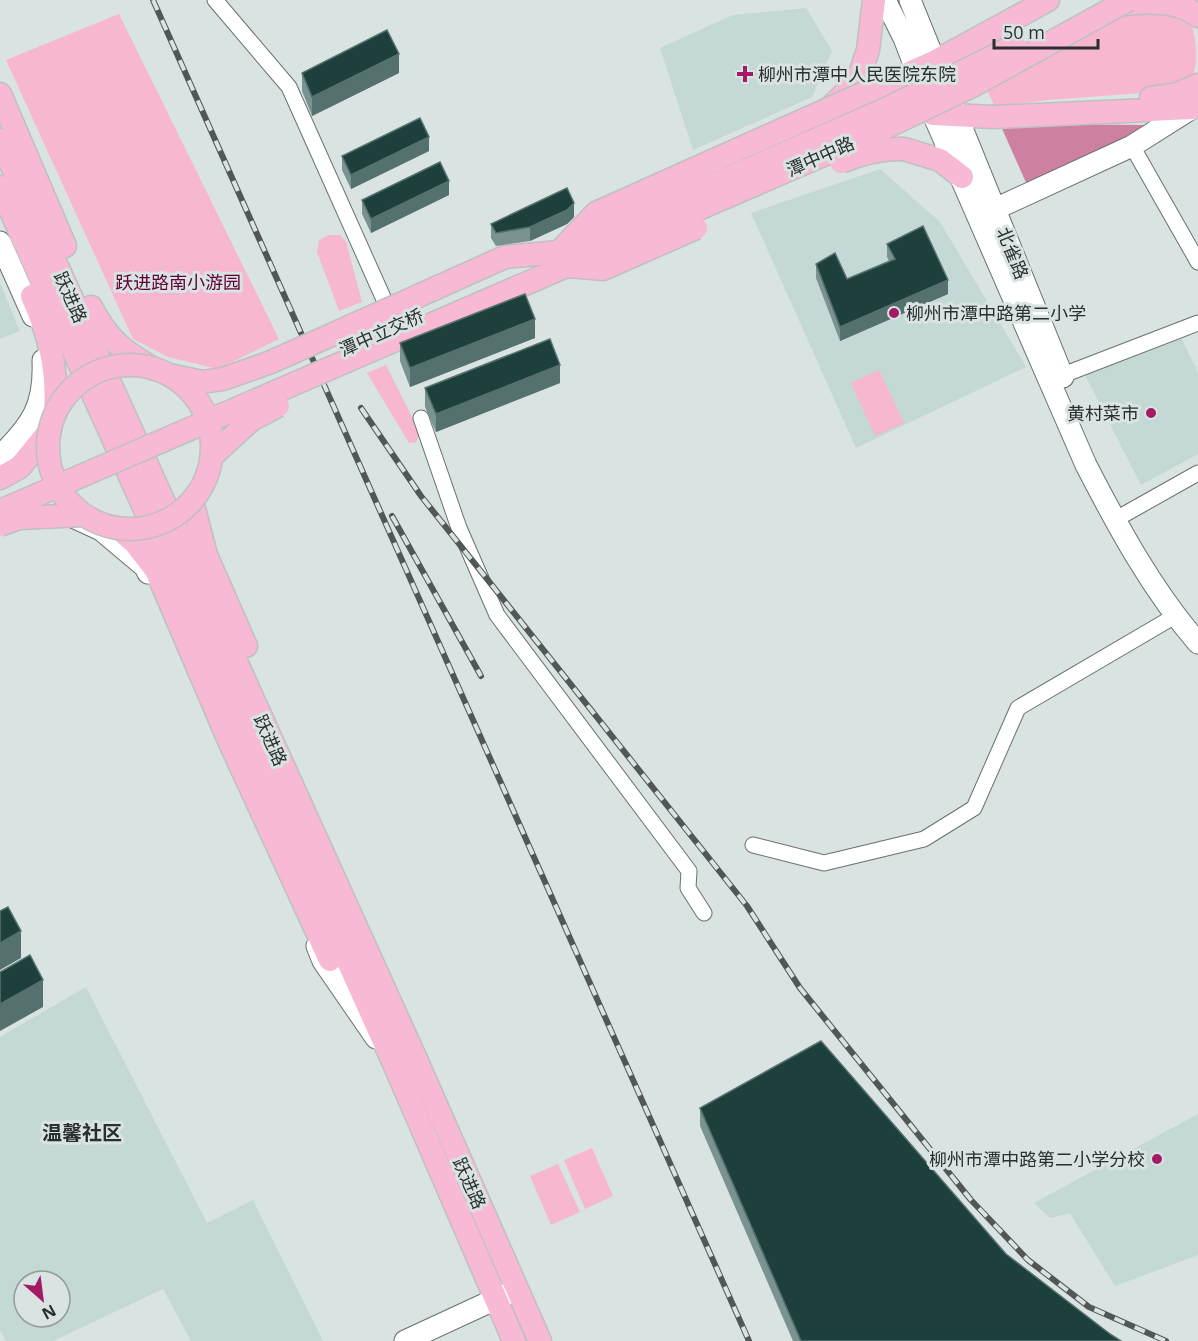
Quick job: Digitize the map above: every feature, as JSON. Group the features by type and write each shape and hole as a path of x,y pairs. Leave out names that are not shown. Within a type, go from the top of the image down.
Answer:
{"main road":[{"path":"828,111 858,80 868,50 874,0"},
{"path":"1115,2 1179,3 1197,15"},
{"name":"潭中中路","path":"502,291 563,259 874,133 972,86 1115,2"},
{"path":"212,456 233,435 267,411 535,293 596,213 882,85 924,70 1039,3"},
{"path":"957,115 990,110 1152,98 1177,94 1198,85"},
{"path":"0,94 103,331 123,350 188,390 203,409 209,424 212,456 204,479 192,501 177,514 159,524 139,529 118,529 99,524 83,515 72,505 53,478 48,446 57,385 52,347 0,223"},
{"path":"933,114 993,117 1196,105"},
{"name":"跃进路","path":"0,140 415,1057 540,1341"},
{"path":"0,478 20,467 72,390 96,373 125,366 202,382 223,379 271,362 505,257 563,259 603,269 859,154 886,148 903,149 940,160 962,177"},
{"name":"跃进路","path":"0,187 394,1066 514,1341"},
{"name":"潭中立交桥","path":"0,498 563,259"},
{"name":"潭中立交桥","path":"0,511 268,396 502,291"},
{"path":"192,501 206,555 383,953 415,1057"},
{"path":"0,525 19,518 83,515"},
{"path":"118,529 135,543 156,570 230,743 337,976 394,1066"}],"street":[{"path":"215,0 289,87 403,342 933,114"},
{"path":"392,316 529,255 924,70 885,0"},
{"name":"北雀路","path":"909,0 933,114 1086,465 1114,520 1175,616 1198,643"},
{"name":"北雀路","path":"924,70 957,115 1098,460 1125,514 1186,610 1198,624"},
{"path":"995,209 1132,146 1196,105"},
{"path":"1132,146 1198,262"},
{"path":"0,242 42,336 44,387 27,430 0,456"},
{"path":"529,255 540,284"},
{"path":"1062,375 1198,323"},
{"path":"421,418 459,528 496,615 688,871 688,888 704,913"},
{"path":"1125,514 1198,473"},
{"path":"0,516 56,509 101,530 145,567 323,961 394,1066"},
{"path":"753,845 824,863 924,839 974,808 1018,708 1175,616"},
{"path":"405,1341 516,1290"}],"shaded area":[{"name":"柳州市潭中人民医院东院","path":"806,8 832,51 812,97 693,150 660,48 733,15"},
{"path":"1000,124 1148,125 1028,187"},
{"name":"柳州市潭中路第二小学","path":"880,169 940,222 1026,367 856,448 751,213"},
{"path":"0,283 20,331 0,339"},
{"name":"黄村菜市","path":"1180,335 1198,373 1198,454 1141,485 1082,369"},
{"path":"86,987 207,1223 253,1200 323,1341 191,1341 163,1289 53,1341 6,1341 0,1330 0,1037"},
{"name":"柳州市潭中路第二小学分校","path":"1198,1114 1198,1255 1115,1286 1070,1213 1050,1218 1034,1203"}],"green space":[{"path":"1171,10 1189,20 1192,26 1196,62 1190,85 1168,91 1048,100 995,107 985,86 1121,14"},
{"name":"跃进路南小游园","path":"119,14 279,339 218,369 168,357 133,339 6,60"},
{"path":"329,235 340,235 346,241 362,302 339,311 317,252 319,240"},
{"path":"386,365 420,433 416,442 409,443 367,373"},
{"path":"879,370 904,423 875,436 851,383"},
{"path":"592,1148 613,1196 585,1209 564,1160"},
{"path":"558,1164 580,1212 551,1225 530,1176"}],"building":[{"path":"387,30 399,54 312,97 302,73"},
{"path":"420,118 429,137 351,175 342,156"},
{"path":"440,162 449,181 371,219 362,200"},
{"path":"567,188 574,203 567,210 530,227 496,233 491,224"},
{"path":"923,226 948,280 840,327 816,264 835,253 847,279 895,259 887,244"},
{"path":"525,294 535,319 410,368 400,343"},
{"path":"550,339 560,365 436,414 425,388"},
{"path":"8,907 21,931 0,943 0,911"},
{"path":"30,955 43,980 0,1004 0,972"},
{"path":"821,1041 1006,1254 1121,1341 801,1341 700,1108"}],"railway":[{"path":"153,0 749,1341"},
{"path":"361,408 421,496 747,906 800,988 971,1200 1028,1260 1089,1307 1166,1341"},
{"path":"392,516 481,676"}],"place":[{"name":"柳州市潭中人民医院东院","path":"745,74"},
{"name":"柳州市潭中路第二小学","path":"894,313"},
{"name":"黄村菜市","path":"1151,413"},
{"name":"柳州市潭中路第二小学分校","path":"1157,1159"}],"district":[{"name":"温馨社区","path":"82,1132"}]}
